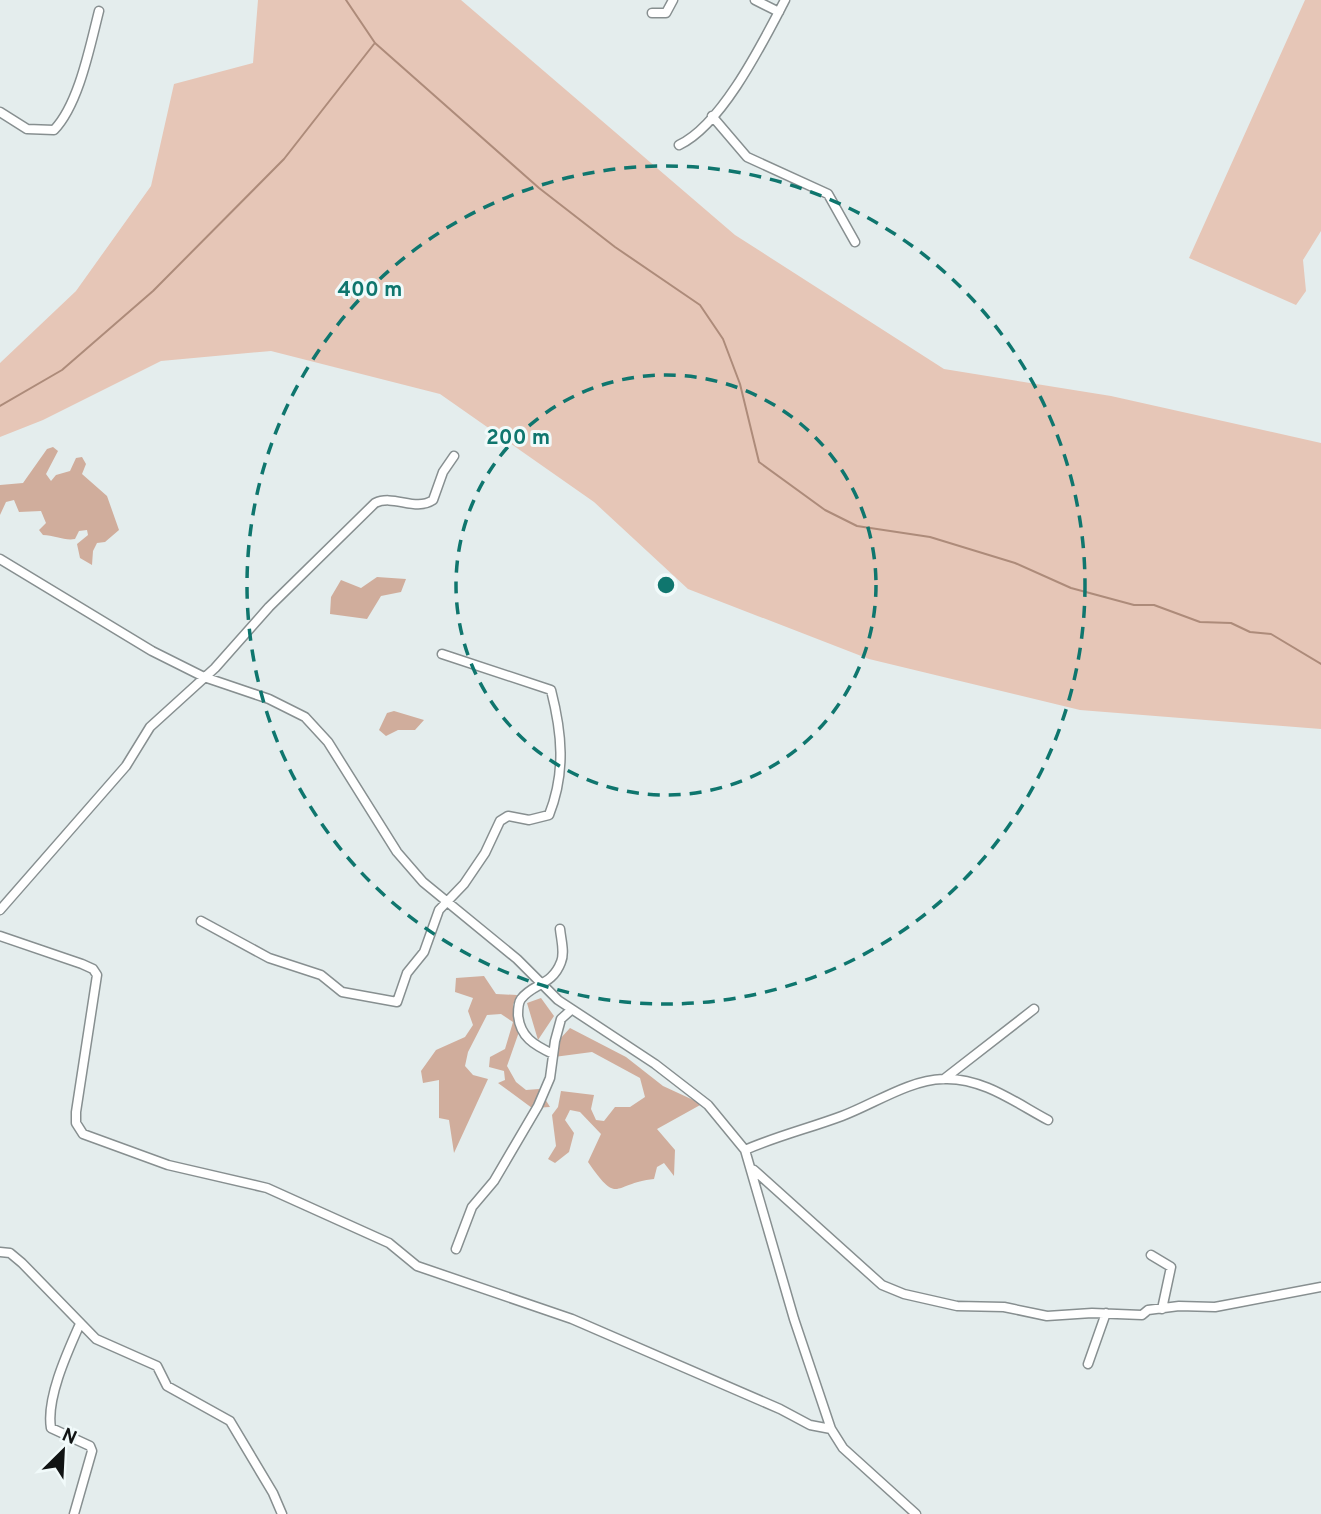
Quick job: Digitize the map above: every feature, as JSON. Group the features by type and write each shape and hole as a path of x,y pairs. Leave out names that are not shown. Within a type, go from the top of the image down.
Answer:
{"street":[{"path":"652,13 666,13 673,0"},
{"path":"755,0 779,12"},
{"path":"679,145 701,129 734,89 785,0"},
{"path":"0,112 27,129 54,130 64,119 85,65 99,10"},
{"path":"712,116 747,157 828,194 855,242"},
{"path":"0,910 125,766 150,727 204,677 374,503 388,499 424,504 433,500 446,465 454,456"},
{"path":"0,559 152,651 204,677 268,699 305,717 343,764 397,852 423,882 517,958 542,986 571,1010 655,1064 708,1105 745,1150 794,1319 831,1429 843,1448 916,1514"},
{"path":"201,920 269,958 321,975 342,992 397,1002 405,978 424,952 446,900 464,884 485,853 500,821 508,816 537,820 549,815 562,761 559,720 551,690 442,654"},
{"path":"553,1054 533,1045 523,1034 519,1021 521,998 553,979 563,959 559,929"},
{"path":"0,936 82,964 93,969 97,975 76,1112 76,1123 83,1134 168,1165 267,1188 389,1243 417,1266 572,1319 780,1409 810,1425 831,1429"},
{"path":"745,1150 798,1128 839,1117 900,1091 944,1079 1034,1009"},
{"path":"456,1249 472,1207 494,1181 538,1106 550,1078 561,1019 571,1010"},
{"path":"944,1079 972,1083 1009,1096 1048,1120"},
{"path":"751,1168 851,1260 893,1290 957,1306 1004,1307 1047,1316 1106,1312 1142,1315 1149,1310 1178,1306 1215,1307 1321,1287"},
{"path":"0,1252 10,1253 22,1263 64,1304 79,1326 96,1339 119,1352 157,1366 167,1386 230,1421 273,1493 282,1514"},
{"path":"1152,1255 1171,1267 1162,1309"},
{"path":"1088,1364 1106,1312"},
{"path":"74,1514 92,1451 90,1446 51,1428 49,1417 65,1359 79,1326"}],"shaded area":[{"path":"258,0 461,0 735,235 944,369 1111,396 1321,443 1321,729 1080,710 869,659 688,589 594,502 440,394 271,351 161,361 43,420 0,437 0,363 76,291 151,186 174,84 253,63"},
{"path":"1305,0 1321,0 1321,231 1303,260 1306,291 1296,305 1189,258"},
{"path":"53,447 58,451 46,474 51,481 56,475 70,471 76,458 82,457 86,464 82,474 107,496 119,530 105,542 97,543 93,551 92,565 80,558 77,544 88,535 87,530 79,531 75,539 43,535 39,530 46,523 41,511 19,512 14,500 6,502 0,515 0,485 23,483 47,449"},
{"path":"377,577 406,579 401,592 381,596 367,619 330,614 331,597 341,580 361,588"},
{"path":"394,711 424,720 415,730 398,730 386,736 379,730 387,713"},
{"path":"484,976 496,994 517,995 513,1005 520,1029 507,1066 516,1082 526,1090 539,1089 550,1107 532,1108 498,1083 505,1080 504,1071 489,1067 490,1057 505,1049 513,1022 501,1014 487,1015 468,1052 465,1066 473,1075 488,1079 454,1153 449,1120 439,1118 439,1080 423,1083 421,1071 436,1050 465,1037 473,1025 468,1011 473,998 455,992 456,978"},
{"path":"541,998 554,1016 538,1040 527,1003"},
{"path":"570,1028 626,1057 663,1086 702,1104 657,1129 675,1150 674,1176 664,1163 657,1167 654,1179 612,1188 598,1176 588,1162 601,1134 580,1112 570,1110 565,1120 574,1133 569,1152 555,1163 548,1159 556,1146 552,1115 558,1107 561,1091 594,1095 591,1109 596,1120 604,1121 615,1107 630,1107 645,1097 640,1078 592,1052 554,1057 559,1040"}],"waterway":[{"path":"346,0 375,43 539,188 615,247 700,305 723,339 740,384 759,462 825,510 857,526 930,537 1015,563 1071,588 1134,605 1154,605 1200,622 1231,623 1250,632 1271,634 1321,664"},
{"path":"0,406 62,370 153,291 284,159 374,44"}]}
